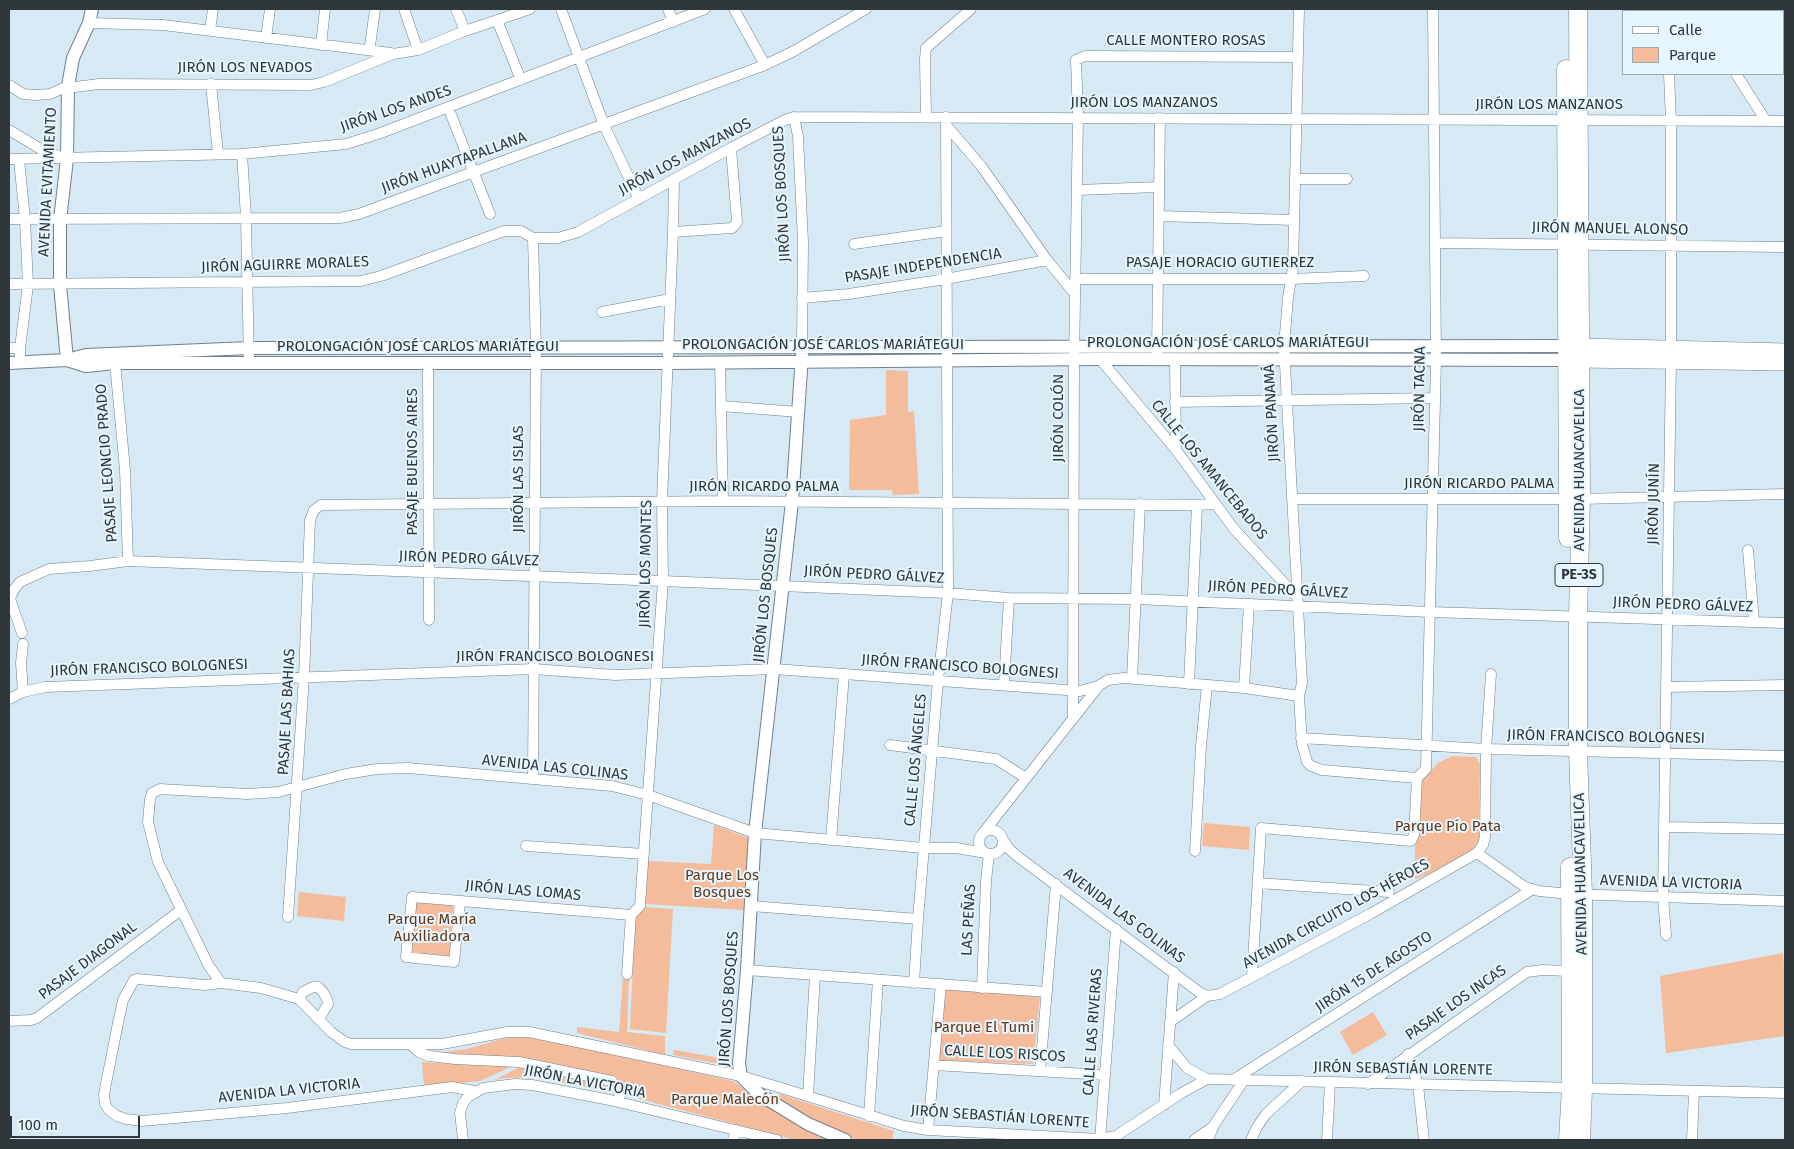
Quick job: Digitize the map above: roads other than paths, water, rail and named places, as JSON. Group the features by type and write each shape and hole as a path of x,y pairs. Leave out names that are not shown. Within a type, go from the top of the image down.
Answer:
{"highway":[{"name":"AVENIDA HUANCAVELICA","path":"1567,9 1572,120 1575,499 1573,751 1577,1089 1568,1140"},
{"name":"AVENIDA HUANCAVELICA","path":"1572,120 1578,9"},
{"name":"AVENIDA HUANCAVELICA","path":"1576,894 1569,971 1581,1140"}],"main road":[{"path":"1574,353 1671,354 1785,351"},
{"path":"1671,354 1785,363"}],"street":[{"name":"AVENIDA EVITAMIENTO","path":"68,360 60,285 60,220 67,159 68,86 74,58 89,23 92,9"},
{"path":"210,30 213,9"},
{"path":"266,38 270,9"},
{"path":"322,44 326,9"},
{"path":"370,46 375,9"},
{"path":"404,9 418,50"},
{"path":"456,9 465,31"},
{"name":"JIRÓN LOS NEVADOS","path":"9,86 23,94 35,95 50,94 68,86 99,84 311,84 324,82 393,54 418,50 497,20 511,12 530,9"},
{"path":"560,9 604,125 639,199"},
{"path":"668,9 674,22"},
{"name":"JIRÓN LOS ANDES","path":"14,160 242,154 346,144 378,134 705,9"},
{"path":"734,9 765,65"},
{"name":"JIRÓN HUAYTAPALLANA","path":"9,219 340,218 359,214 765,65 794,51 863,9"},
{"path":"926,117 924,59 926,48 971,9"},
{"name":"JIRÓN PANAMÁ","path":"1299,9 1293,266 1284,360 1302,683 1300,696 1301,738 1307,762 1317,769 1417,778"},
{"name":"JIRÓN TACNA","path":"1417,778 1426,769 1433,499 1436,360 1434,9"},
{"path":"497,20 521,80"},
{"path":"89,23 163,25 393,54"},
{"name":"CALLE MONTERO ROSAS","path":"1076,60 1085,56 1298,57"},
{"name":"JIRÓN COLÓN","path":"1073,718 1074,346 1078,118 1076,60"},
{"name":"JIRÓN JUNÍN","path":"1666,935 1663,897 1671,354 1671,121 1669,75"},
{"path":"1737,75 1766,121"},
{"path":"211,84 218,154"},
{"path":"448,107 490,214"},
{"name":"JIRÓN LOS MANZANOS","path":"533,238 558,238 578,232 731,148 790,118 926,117 946,121 1160,118 1785,121"},
{"name":"JIRÓN LOS BOSQUES","path":"741,1076 739,1064 756,833 792,502 802,361 803,242 798,136 790,118"},
{"path":"1157,353 1160,118"},
{"path":"946,121 982,167 1047,260 1075,294"},
{"name":"CALLE LOS ÁNGELES","path":"914,982 938,680 948,593 946,121"},
{"path":"9,130 39,148 67,159"},
{"path":"673,232 732,228 735,226 737,222 731,148"},
{"path":"242,154 246,218 246,282 250,364"},
{"path":"14,160 25,219 28,285 20,348 14,363"},
{"path":"1295,179 1347,179"},
{"name":"JIRÓN LOS MONTES","path":"627,974 631,915 640,906 663,581 662,501 674,180"},
{"path":"1076,190 1159,187"},
{"path":"1159,216 1294,220"},
{"name":"JIRÓN AGUIRRE MORALES","path":"9,284 361,281 381,276 504,231 521,231 533,238"},
{"path":"854,244 946,231"},
{"name":"JIRÓN LAS ISLAS","path":"533,238 536,348 533,779"},
{"name":"JIRÓN MANUEL ALONSO","path":"1435,243 1785,247"},
{"name":"PASAJE INDEPENDENCIA","path":"802,298 849,294 946,279 1047,260"},
{"name":"PASAJE HORACIO GUTIERREZ","path":"1075,279 1291,279 1364,276"},
{"path":"602,312 670,299"},
{"name":"PROLONGACIÓN JOSÉ CARLOS MARIÁTEGUI","path":"14,363 68,360 86,355 249,348 1074,346 1157,353 1175,359 1284,360 1436,360 1574,353"},
{"name":"PROLONGACIÓN JOSÉ CARLOS MARIÁTEGUI","path":"68,360 86,366 115,363 428,364 1074,360 1284,346 1436,346 1574,353"},
{"path":"9,348 20,348"},
{"name":"CALLE LOS AMANCEBADOS","path":"1100,359 1176,450 1234,529 1298,602"},
{"path":"1175,359 1176,450"},
{"path":"720,362 723,501"},
{"name":"PASAJE LEONCIO PRADO","path":"115,363 125,470 128,561"},
{"name":"PASAJE BUENOS AIRES","path":"428,364 429,620"},
{"path":"1176,402 1435,398"},
{"path":"721,406 799,412"},
{"name":"JIRÓN RICARDO PALMA","path":"1292,499 1575,499 1785,494"},
{"name":"JIRÓN RICARDO PALMA","path":"314,510 321,505 662,501 1215,504"},
{"path":"1132,679 1140,504"},
{"path":"1189,684 1197,505"},
{"name":"PASAJE LAS BAHIAS","path":"288,917 298,786 310,520 314,510"},
{"path":"1748,550 1754,622"},
{"name":"JIRÓN PEDRO GÁLVEZ","path":"22,692 22,639 10,599 20,582 49,569 128,561 783,586 948,593 1008,598 1135,599 1249,604 1298,602 1430,612 1785,623"},
{"path":"1004,684 1008,598"},
{"path":"1244,688 1249,604"},
{"name":"JIRÓN FRANCISCO BOLOGNESI","path":"9,699 22,692 45,687 534,669 615,675 774,670 1004,684 1083,691 1112,679 1132,679 1244,688 1300,696"},
{"path":"831,840 844,674"},
{"path":"1477,853 1484,842 1486,749 1491,674"},
{"path":"1195,851 1201,746 1207,685"},
{"path":"1666,687 1785,685"},
{"path":"998,813 998,825 1003,842 1000,850 989,853 980,847 979,840 981,834 1098,686"},
{"name":"JIRÓN FRANCISCO BOLOGNESI","path":"1301,738 1486,749 1785,756"},
{"path":"890,745 996,759 1026,778"},
{"name":"AVENIDA LAS COLINAS","path":"181,910 156,857 148,822 152,793 160,789 247,794 278,792 346,774 377,769 414,769 612,786 648,795 756,833 924,848 956,848 1012,856 1023,860"},
{"path":"1252,977 1261,828 1411,841 1413,838 1417,778"},
{"path":"1664,827 1785,829"},
{"path":"981,834 990,830 1001,837"},
{"name":"AVENIDA LAS COLINAS","path":"956,848 971,844 981,834"},
{"name":"AVENIDA LAS COLINAS","path":"1001,837 1009,849 1023,860 1207,996"},
{"path":"526,846 644,854"},
{"name":"LAS PEÑAS","path":"982,988 986,881 989,853"},
{"name":"AVENIDA LA VICTORIA","path":"1477,853 1531,890 1576,894 1785,902"},
{"name":"AVENIDA CIRCUITO LOS HÉROES","path":"1170,1022 1207,996 1220,994 1370,914 1477,853"},
{"path":"1258,883 1389,892"},
{"path":"1040,1072 1056,884"},
{"name":"JIRÓN 15 DE AGOSTO","path":"1233,1080 1531,890"},
{"name":"JIRÓN LAS LOMAS","path":"460,901 454,962 406,958 412,897 631,915"},
{"path":"751,906 918,919"},
{"path":"181,910 209,966 221,983"},
{"name":"PASAJE DIAGONAL","path":"9,1021 38,1018 181,910"},
{"name":"CALLE LAS RIVERAS","path":"1100,1139 1116,928"},
{"path":"747,970 1047,992"},
{"name":"PASAJE LOS INCAS","path":"1368,1084 1527,972 1542,970 1569,971"},
{"path":"1164,1105 1174,972"},
{"path":"808,1096 815,975"},
{"name":"JIRÓN SEBASTIÁN LORENTE","path":"108,1109 105,1104 104,1094 123,1000 132,982 137,979 204,985 221,983 261,988 299,999 331,1032 351,1044 442,1044 507,1032 529,1032 741,1076 869,1116 904,1126 928,1130 1100,1139 1116,1136 1207,1079 1785,1093"},
{"path":"869,1116 878,980"},
{"path":"928,1130 941,984"},
{"path":"299,999 303,992 313,987 323,992 328,1000 328,1004 319,1018"},
{"path":"411,1045 419,1052 429,1056 519,1062 612,1081 619,1089 620,1102"},
{"path":"1168,1045 1188,1068 1207,1079"},
{"path":"1408,1054 1418,1085 1424,1140"},
{"name":"CALLE LOS RISCOS","path":"934,1066 1105,1075"},
{"path":"741,1076 759,1094 788,1112 823,1132 845,1140"},
{"path":"1208,1140 1214,1125 1244,1080"},
{"path":"1251,1140 1266,1114 1302,1081"},
{"path":"1327,1140 1330,1082"},
{"name":"JIRÓN LA VICTORIA","path":"474,1092 483,1088 515,1084 532,1085 620,1102 735,1135 777,1140"},
{"name":"AVENIDA LA VICTORIA","path":"108,1109 116,1116 126,1120 142,1121 287,1108 452,1087 474,1092"},
{"path":"1692,1140 1694,1091"},
{"path":"463,1140 460,1113 463,1103 474,1092"},
{"path":"1194,1140 1214,1125"}],"park label":[{"name":"Parque Pío Pata","path":"1448,827"},
{"name":"Parque Los Bosques","path":"722,884"},
{"name":"Parque María Auxiliadora","path":"432,928"},
{"name":"Parque El Tumi","path":"984,1028"},
{"name":"Parque Malecón","path":"725,1100"}]}
